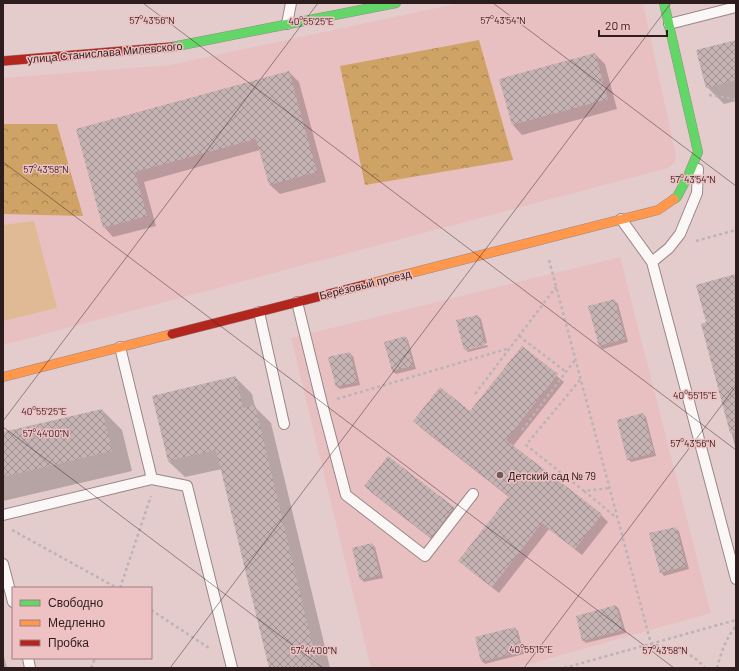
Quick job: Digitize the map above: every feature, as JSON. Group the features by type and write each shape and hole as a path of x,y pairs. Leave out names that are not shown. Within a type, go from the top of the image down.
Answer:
{"street":[{"name":"улица Станислава Милевского","path":"3,61 170,47 396,3"},
{"path":"664,3 698,152"},
{"name":"Берёзовый проезд","path":"3,377 658,210 677,197 698,152"}],"lane":[{"path":"287,24 291,3"},
{"path":"669,24 736,8"},
{"path":"652,262 669,248 680,234 697,193 698,152"},
{"path":"621,219 652,262 736,579"},
{"path":"297,302 346,495 425,556 473,494"},
{"path":"259,312 284,424"},
{"path":"120,347 152,479"},
{"path":"3,515 152,479 188,486 231,664"},
{"path":"3,564 12,598"}],"path":[{"path":"669,248 736,230"},
{"path":"549,259 651,644"},
{"path":"475,394 556,287"},
{"path":"519,336 566,372"},
{"path":"322,404 510,348"},
{"path":"522,430 575,360"},
{"path":"581,379 526,446 618,518"},
{"path":"118,587 150,498 152,479"},
{"path":"584,491 610,488"},
{"path":"10,528 116,587"},
{"path":"152,611 231,664"},
{"path":"564,668 736,620"},
{"path":"717,668 730,633 736,626"},
{"path":"651,644 683,650 705,668"}],"shaded area":[{"path":"460,3 643,3 676,160 668,168 3,345 3,78 170,65"},
{"path":"34,221 57,308 3,321 3,225"},
{"name":"Детский сад № 79","path":"620,257 711,613 515,668 371,668 291,338"}],"green space":[{"path":"479,40 513,160 365,185 340,66"},
{"path":"3,124 57,124 83,216 3,214"}],"building":[{"path":"736,40 736,80 706,88 696,50"},
{"path":"595,53 608,99 512,125 499,79"},
{"path":"289,71 317,172 269,185 256,139 135,172 147,216 103,228 76,129"},
{"path":"736,274 736,432 730,433 701,324 706,322 696,285"},
{"path":"615,299 625,339 599,346 588,306"},
{"path":"478,315 485,345 464,350 456,320"},
{"path":"406,336 413,366 392,371 384,342"},
{"path":"522,346 558,374 506,440 602,514 575,549 542,523 492,587 458,561 509,496 413,421 440,387 470,411"},
{"path":"350,352 357,382 336,387 328,357"},
{"path":"236,376 243,408 255,405 318,668 269,668 216,450 168,461 152,396"},
{"path":"102,409 112,451 3,477 3,432"},
{"path":"643,413 654,453 627,460 617,420"},
{"path":"388,456 454,507 431,538 364,486"},
{"path":"676,527 686,566 660,573 649,533"},
{"path":"372,543 380,575 360,580 352,548"},
{"path":"616,605 623,630 582,641 576,616"},
{"path":"515,627 522,651 481,662 475,637"}],"traffic: fast":[{"path":"172,47 396,3"},
{"path":"664,3 698,152 688,176 677,197 674,199"}],"traffic: slow":[{"path":"364,285 658,210 674,199"},
{"path":"3,377 172,334"}],"traffic: jam":[{"path":"3,61 172,47"},
{"path":"172,334 364,285"}],"place":[{"name":"Детский сад № 79","path":"500,475"}]}
